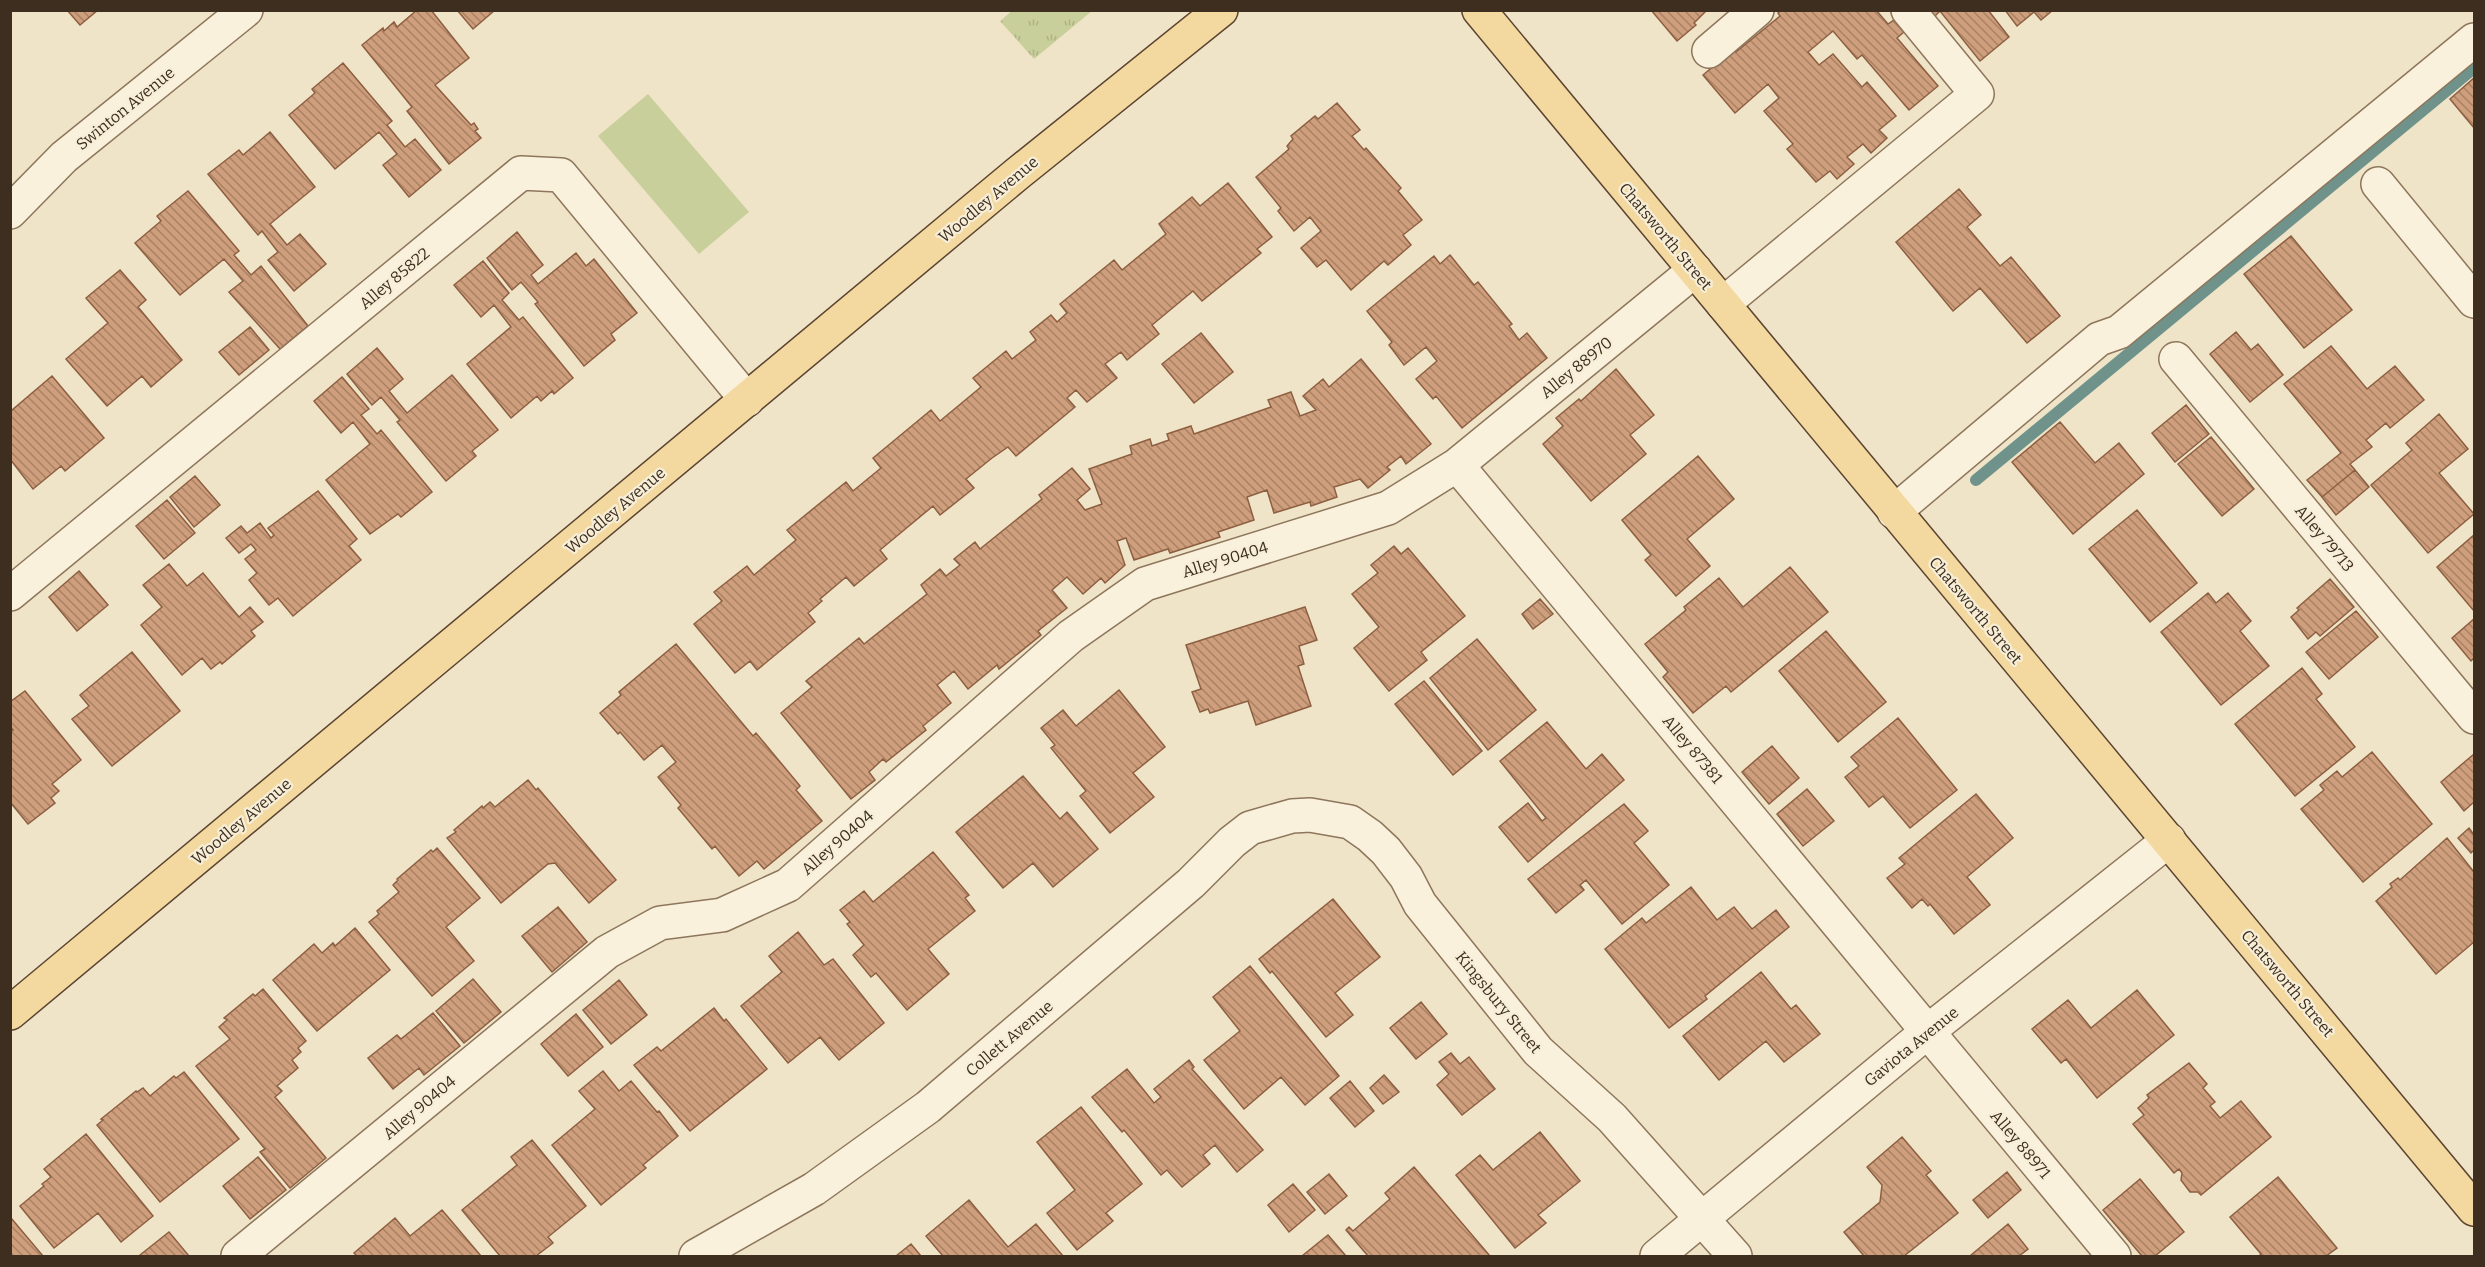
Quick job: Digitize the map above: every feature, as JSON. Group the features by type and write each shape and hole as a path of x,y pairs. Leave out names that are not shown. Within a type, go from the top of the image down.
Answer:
{"main road":[{"name":"Woodley Avenue","path":"10,1013 1017,174 1221,10"},
{"name":"Chatsworth Street","path":"1479,10 2475,1209"}],"street":[{"name":"Swinton Avenue","path":"10,212 64,157 246,10"},
{"path":"1709,51 1757,10"},
{"path":"1723,304 1977,94 1908,10"},
{"path":"1894,512 2099,339 2119,332 2475,40"},
{"name":"Alley 85822","path":"10,594 521,173 561,175 747,400"},
{"path":"2378,184 2475,301"},
{"name":"Alley 88970","path":"1457,465 1695,270"},
{"name":"Alley 79713","path":"2176,359 2475,717"},
{"name":"Alley 87381","path":"1457,465 1928,1032"},
{"name":"Alley 90404","path":"238,1257 607,952 660,923 722,915 788,885 1071,636 1145,584 1388,508 1457,465"},
{"name":"Kingsbury Street","path":"1311,815 1350,822 1386,851 1406,877 1420,904 1538,1051 1612,1118 1703,1218 1735,1257"},
{"name":"Collett Avenue","path":"696,1257 814,1189 928,1107 1191,883 1232,842 1250,828 1282,818 1311,815"},
{"name":"Gaviota Avenue","path":"1657,1257 1928,1032 2169,840"},
{"name":"Alley 88971","path":"1928,1032 2114,1257"}],"green space":[{"path":"1013,10 1092,11 1034,59 1000,21"},
{"path":"648,94 749,212 699,254 598,136"}],"building":[{"path":"67,10 98,10 80,25"},
{"path":"417,10 431,10 469,58 435,85 471,125 474,123 478,129 475,131 481,138 449,164 407,111 412,107 362,45 394,22 397,27"},
{"path":"457,10 495,10 473,29"},
{"path":"1651,10 1707,10 1694,23 1696,25 1677,41"},
{"path":"1781,10 1876,10 1888,24 1894,20 1904,32 1897,38 1938,86 1909,110 1862,55 1857,59 1833,31 1808,52 1819,65 1833,54 1862,87 1867,82 1896,116 1879,130 1887,138 1871,153 1863,144 1847,157 1854,164 1837,179 1830,171 1816,182 1787,149 1793,144 1764,111 1779,98 1768,84 1735,113 1703,75 1734,49 1736,52 1780,16 1778,13"},
{"path":"1928,10 1988,10 2009,37 1980,61 1940,11 1934,17"},
{"path":"2005,10 2053,10 2041,20 2034,12 2017,26"},
{"path":"343,63 392,121 387,125 405,147 415,139 441,170 409,197 383,165 397,154 379,132 335,169 289,115 315,93 312,89"},
{"path":"2474,78 2474,128 2450,99"},
{"path":"1337,103 1360,130 1352,136 1364,150 1366,148 1401,188 1398,191 1422,220 1403,235 1411,245 1388,265 1384,261 1351,290 1326,260 1317,267 1301,248 1321,231 1310,217 1294,231 1278,211 1281,208 1256,177 1289,149 1287,146 1293,139 1291,136 1315,116 1318,119"},
{"path":"270,132 315,187 270,224 287,245 300,234 326,264 294,291 268,260 278,252 262,231 258,235 208,174 239,150 243,155"},
{"path":"1228,183 1272,237 1257,249 1261,253 1202,301 1193,291 1152,325 1159,334 1127,360 1121,352 1105,364 1117,378 1087,402 1076,390 1067,398 1075,407 1016,456 1008,447 992,458 966,479 974,488 940,515 933,506 880,550 887,559 854,586 846,577 820,599 822,601 808,613 815,622 757,670 750,661 735,673 694,624 722,601 714,592 747,566 754,575 796,540 787,530 846,482 853,491 881,468 873,458 931,410 940,421 981,387 973,378 1006,351 1012,359 1036,340 1030,332 1051,315 1057,322 1067,313 1060,304 1114,260 1122,270 1166,234 1159,224 1192,197 1200,206"},
{"path":"1959,189 1981,215 1967,227 2000,266 2011,257 2060,316 2027,343 1980,288 1953,311 1896,242"},
{"path":"188,191 239,251 234,255 251,275 261,266 308,326 280,349 229,292 243,281 224,259 180,295 135,243 161,221 157,216"},
{"path":"517,232 543,265 531,275 538,284 576,253 586,266 594,259 637,313 611,334 615,340 584,366 535,304 538,302 521,282 512,290 487,258"},
{"path":"2291,236 2352,310 2304,348 2244,274"},
{"path":"1450,255 1474,285 1478,282 1512,324 1509,326 1519,340 1527,333 1547,358 1462,428 1436,396 1433,399 1416,379 1437,361 1426,347 1404,365 1389,345 1392,342 1367,311 1434,256 1440,264"},
{"path":"483,261 509,293 502,300 519,320 523,317 573,378 554,394 552,391 541,401 537,396 511,418 467,364 511,327 494,305 481,317 454,285"},
{"path":"120,270 146,300 138,307 182,360 151,387 142,376 107,406 66,359 108,323 86,298"},
{"path":"250,327 269,350 239,375 219,352"},
{"path":"2236,332 2251,350 2258,344 2283,375 2250,402 2210,354"},
{"path":"1201,333 1233,372 1194,403 1162,364"},
{"path":"2331,346 2367,389 2395,366 2424,400 2390,428 2386,423 2366,440 2372,447 2350,464 2355,470 2322,497 2307,480 2341,453 2284,384"},
{"path":"377,348 403,379 389,391 407,413 452,375 498,430 472,451 476,456 446,481 397,422 400,420 381,397 372,405 347,374"},
{"path":"1361,359 1431,444 1406,464 1401,456 1387,467 1390,470 1368,488 1360,479 1334,487 1337,497 1311,506 1310,502 1274,513 1267,490 1247,497 1254,520 1218,532 1220,537 1170,553 1168,549 1134,560 1126,538 1117,541 1125,565 1105,583 1101,578 1083,594 1067,577 1052,590 1067,608 1038,631 1041,635 999,669 997,665 968,689 954,671 937,685 951,703 923,726 926,730 886,762 883,759 869,772 875,780 851,799 781,713 812,687 806,681 859,638 864,644 927,594 921,585 940,569 946,576 960,565 954,559 975,542 980,549 1042,499 1039,495 1072,468 1090,489 1077,500 1085,510 1102,504 1089,469 1132,454 1130,446 1150,439 1152,446 1169,440 1167,434 1191,426 1194,434 1271,407 1268,400 1291,392 1300,416 1316,410 1303,396 1323,379 1329,387"},
{"path":"1616,369 1654,415 1630,435 1646,454 1591,501 1543,444 1563,426 1556,418 1579,399 1581,401"},
{"path":"52,376 104,438 65,471 61,466 33,489 10,459 10,409 12,410"},
{"path":"342,377 369,409 361,415 377,434 381,430 432,492 401,517 398,514 370,534 326,480 370,444 353,422 341,433 314,401"},
{"path":"2186,405 2209,434 2175,462 2152,433"},
{"path":"2439,414 2468,449 2439,473 2474,514 2428,553 2371,485 2412,450 2406,443"},
{"path":"2060,422 2095,463 2119,443 2144,474 2073,534 2012,462"},
{"path":"2211,437 2254,489 2222,516 2178,464"},
{"path":"1698,456 1734,499 1687,539 1710,566 1676,596 1645,560 1651,555 1622,520"},
{"path":"2355,470 2369,487 2336,515 2322,497"},
{"path":"195,476 220,505 194,527 170,497"},
{"path":"318,491 357,539 349,546 361,560 293,616 278,598 269,605 249,580 257,573 245,559 256,550 251,544 239,553 226,538 241,526 247,533 260,523 271,538 274,535 268,528"},
{"path":"167,500 195,533 164,559 136,526"},
{"path":"2137,510 2197,583 2150,622 2089,549"},
{"path":"2474,535 2474,611 2437,567"},
{"path":"1394,546 1401,554 1408,548 1465,616 1421,652 1427,660 1389,691 1354,648 1379,627 1352,594 1378,573 1371,565"},
{"path":"169,564 187,586 203,573 239,617 250,607 263,622 251,631 255,636 222,664 220,662 211,669 202,658 182,675 141,625 162,607 143,585"},
{"path":"1790,567 1828,612 1731,692 1726,686 1693,713 1663,677 1668,672 1645,644 1686,610 1684,607 1719,578 1743,607"},
{"path":"79,571 108,605 77,631 49,597"},
{"path":"2330,579 2354,607 2320,636 2316,632 2308,639 2291,617 2299,610 2297,608"},
{"path":"2208,593 2216,603 2228,593 2251,621 2240,631 2269,666 2221,705 2161,632"},
{"path":"1540,599 1553,614 1533,629 1522,614"},
{"path":"1305,607 1317,640 1299,646 1304,664 1298,666 1311,706 1256,725 1248,701 1210,713 1208,709 1200,712 1192,692 1201,689 1186,645"},
{"path":"2356,611 2378,637 2329,679 2306,652"},
{"path":"2474,619 2474,658 2471,661 2452,638"},
{"path":"1826,631 1886,702 1838,742 1779,671"},
{"path":"1477,639 1536,710 1488,750 1430,678"},
{"path":"676,644 753,736 756,733 800,786 796,790 822,821 764,869 757,861 739,876 715,846 712,849 678,808 681,805 658,777 676,762 662,745 644,760 600,713 621,695 619,692"},
{"path":"132,652 180,711 112,766 72,719 89,706 80,695"},
{"path":"2302,668 2322,694 2316,699 2355,747 2295,796 2235,724"},
{"path":"1424,681 1482,751 1453,775 1395,704"},
{"path":"1119,690 1165,747 1133,773 1154,797 1110,833 1080,796 1086,791 1051,748 1055,745 1041,728 1063,710 1076,726"},
{"path":"25,691 81,760 52,784 59,791 51,798 55,803 28,824 10,802 10,732 13,730 10,726 10,702"},
{"path":"1898,718 1957,790 1910,828 1883,796 1869,807 1845,777 1859,766 1851,757"},
{"path":"1547,722 1586,769 1602,754 1624,780 1528,862 1499,827 1528,803 1542,821 1546,818 1500,761"},
{"path":"1772,746 1799,778 1769,804 1742,772"},
{"path":"2372,752 2432,824 2363,882 2301,809 2324,790 2320,785 2337,771 2342,777"},
{"path":"2474,754 2474,802 2464,811 2441,782"},
{"path":"1023,776 1060,819 1067,812 1098,849 1053,887 1033,863 1003,888 956,832"},
{"path":"528,780 536,790 538,788 616,880 589,903 555,863 548,864 501,903 447,838 482,806 483,808 490,802 495,807"},
{"path":"1807,789 1834,821 1803,846 1777,814"},
{"path":"1976,794 2013,838 1967,877 1990,905 1954,934 1930,904 1928,906 1922,899 1912,908 1887,878 1905,864 1899,858"},
{"path":"1624,804 1648,831 1634,843 1669,885 1622,924 1586,880 1580,885 1584,890 1556,913 1528,879"},
{"path":"2469,828 2474,835 2474,850 2471,853 2458,838"},
{"path":"2447,838 2474,872 2474,942 2436,974 2376,901 2392,887 2390,884 2398,878 2400,880"},
{"path":"437,848 480,898 446,927 474,961 432,996 369,922 379,914 377,911 399,892 393,885 397,879 431,850 433,852"},
{"path":"933,852 969,895 965,898 975,911 928,949 949,974 907,1010 876,973 871,977 853,955 864,945 847,924 850,922 840,910 864,891 873,902"},
{"path":"1691,887 1717,920 1734,907 1752,929 1776,910 1789,927 1705,996 1707,999 1669,1028 1605,949 1642,918 1646,923"},
{"path":"1333,899 1380,957 1335,993 1353,1015 1326,1037 1272,971 1270,973 1259,959"},
{"path":"558,907 587,942 552,972 522,936"},
{"path":"355,928 390,970 317,1031 273,980 314,944 322,953 333,943 335,946"},
{"path":"798,932 824,965 833,959 884,1023 839,1060 820,1037 788,1063 741,1006 782,972 769,956"},
{"path":"1250,966 1339,1076 1305,1105 1281,1077 1244,1109 1204,1060 1240,1031 1213,997"},
{"path":"1761,972 1791,1009 1796,1005 1820,1034 1784,1062 1766,1041 1719,1080 1683,1036"},
{"path":"473,979 501,1012 464,1043 436,1011"},
{"path":"619,980 647,1015 611,1044 583,1010"},
{"path":"263,989 306,1041 298,1048 301,1052 292,1060 298,1068 277,1086 282,1091 275,1097 326,1158 290,1188 260,1152 265,1149 196,1066 230,1039 219,1027 227,1020 224,1018 253,994 255,996"},
{"path":"2137,990 2174,1035 2097,1098 2066,1059 2061,1063 2032,1029 2068,1000 2091,1028"},
{"path":"1421,1002 1447,1034 1416,1059 1390,1028"},
{"path":"714,1008 724,1021 726,1019 767,1069 690,1131 634,1065 657,1047 661,1051"},
{"path":"433,1013 460,1046 424,1075 419,1068 393,1089 368,1058 397,1035 401,1039"},
{"path":"576,1014 603,1047 568,1076 541,1044"},
{"path":"1451,1053 1460,1064 1469,1057 1495,1089 1462,1115 1437,1085 1449,1074 1439,1062"},
{"path":"1189,1060 1194,1067 1192,1069 1263,1150 1237,1172 1215,1145 1203,1155 1210,1164 1182,1187 1167,1170 1161,1175 1124,1130 1122,1132 1092,1097 1127,1069 1154,1103 1161,1097 1154,1089"},
{"path":"2189,1063 2207,1084 2203,1088 2215,1102 2210,1106 2220,1118 2241,1101 2271,1137 2201,1195 2198,1192 2190,1192 2181,1180 2182,1173 2179,1169 2174,1173 2133,1124 2144,1115 2138,1108 2149,1098 2147,1095"},
{"path":"603,1071 619,1091 631,1081 678,1136 643,1165 646,1168 601,1205 552,1145 595,1109 579,1091"},
{"path":"184,1072 239,1139 160,1202 97,1125 103,1120 101,1119 136,1091 143,1088 150,1096 174,1076 176,1078"},
{"path":"1384,1075 1399,1092 1383,1104 1370,1088"},
{"path":"1350,1081 1374,1111 1355,1127 1330,1098"},
{"path":"1081,1107 1142,1184 1106,1213 1113,1221 1077,1250 1047,1213 1075,1190 1037,1142"},
{"path":"1540,1132 1580,1181 1538,1215 1546,1223 1515,1248 1456,1175 1480,1155 1493,1170"},
{"path":"86,1134 153,1216 121,1242 98,1213 54,1248 20,1206 51,1177 44,1169"},
{"path":"1902,1137 1931,1171 1926,1175 1958,1213 1904,1256 1864,1256 1844,1232 1880,1202 1882,1185 1867,1167"},
{"path":"532,1140 586,1206 548,1237 553,1243 536,1256 500,1256 462,1210 517,1165 511,1157"},
{"path":"258,1157 286,1190 250,1219 223,1186"},
{"path":"1414,1167 1490,1256 1368,1256 1346,1230 1349,1227 1353,1231 1390,1199 1385,1193"},
{"path":"2007,1172 2021,1190 1988,1218 1973,1200"},
{"path":"1329,1174 1347,1196 1325,1214 1307,1192"},
{"path":"2278,1177 2337,1248 2326,1256 2259,1256 2261,1254 2230,1217"},
{"path":"2140,1179 2184,1232 2155,1256 2142,1256 2103,1210"},
{"path":"1293,1184 1315,1210 1289,1232 1268,1205"},
{"path":"969,1200 1008,1247 1036,1224 1063,1256 943,1256 926,1236"},
{"path":"442,1210 481,1256 357,1256 354,1253 395,1218 410,1236"},
{"path":"11,1218 43,1256 10,1256"},
{"path":"2008,1224 2028,1249 2019,1256 1970,1256"},
{"path":"169,1232 189,1256 140,1255"},
{"path":"1328,1235 1346,1256 1302,1256"},
{"path":"911,1244 921,1256 896,1256"}],"waterway":[{"path":"1976,480 2474,68"}]}
